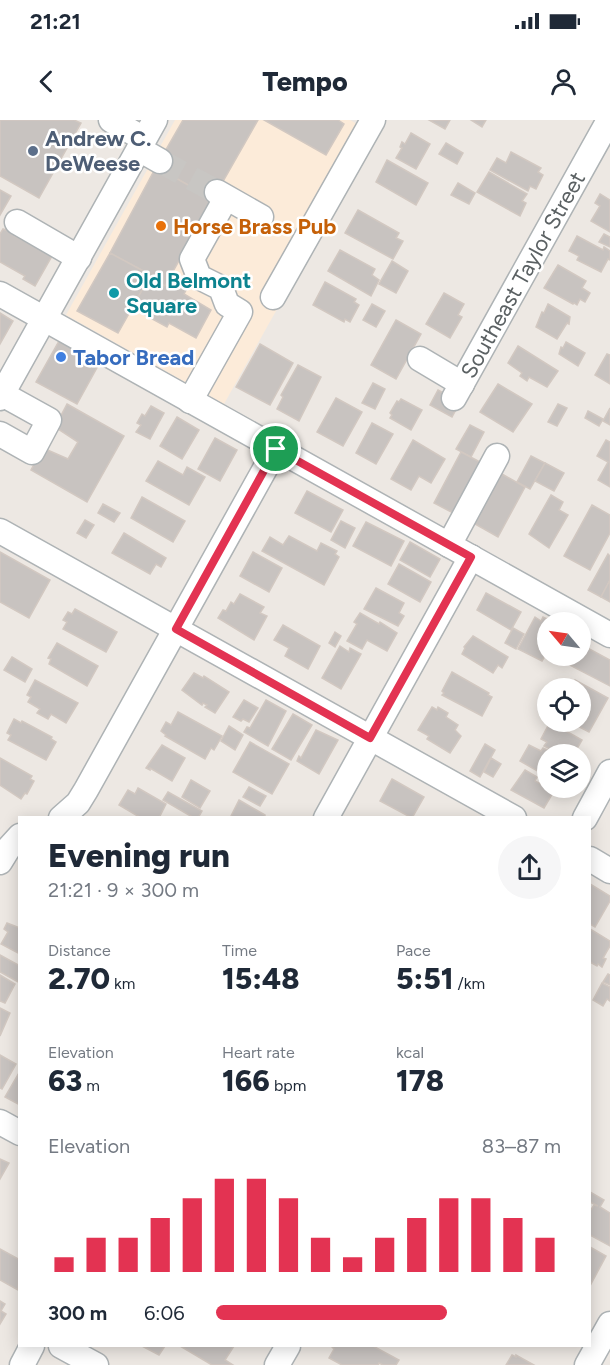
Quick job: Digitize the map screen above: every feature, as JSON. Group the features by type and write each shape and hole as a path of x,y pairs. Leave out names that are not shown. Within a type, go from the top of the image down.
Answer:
{"street":[{"path":"111,120 146,136 160,161"},
{"path":"273,297 373,120"},
{"name":"Southeast Taylor Street","path":"420,359 458,391 609,120"},
{"path":"0,434 32,452 49,420 2,392 146,136"},
{"path":"190,401 240,312 227,304 221,288 199,276 192,259 221,195 261,218"},
{"path":"16,222 78,258"},
{"path":"0,294 610,635"},
{"path":"63,816 78,803 86,790 276,449"},
{"path":"449,545 497,456"},
{"path":"0,531 510,816"},
{"path":"327,816 471,557"},
{"path":"586,816 610,772"},
{"path":"0,861 18,838"},
{"path":"591,860 610,871"},
{"path":"0,1122 18,1132"},
{"path":"587,1365 610,1324"},
{"path":"21,1365 31,1347"},
{"path":"63,1347 96,1365"},
{"path":"277,1365 287,1347"}],"shaded area":[{"path":"175,120 350,120 375,134 224,404 66,315"}],"building":[{"path":"0,120 74,120 81,123 39,198 0,176"},
{"path":"183,120 258,120 213,199 156,167"},
{"path":"264,120 338,120 344,124 326,155"},
{"path":"429,120 450,120 445,129"},
{"path":"471,120 486,120 482,127"},
{"path":"411,133 430,144 416,169 396,158 402,148 400,147 402,142 405,144"},
{"path":"446,143 463,153 457,164 439,154"},
{"path":"511,152 541,168 538,172 543,175 536,189 530,186 528,191 490,170 497,158 506,163"},
{"path":"387,160 428,183 416,205 376,182"},
{"name":"Horse Brass Pub","path":"156,167 213,199 165,286 149,278 149,274 110,253"},
{"path":"489,172 527,194 522,201 526,203 520,216 477,192"},
{"path":"458,183 475,193 469,204 451,195"},
{"path":"0,190 11,196 0,215"},
{"path":"600,194 610,200 610,232 591,221 600,206 595,203"},
{"path":"358,210 399,233 396,238 403,241 393,259 345,233"},
{"path":"8,227 17,232 15,236 52,256 35,286 23,279 25,276 0,262 0,234"},
{"path":"604,234 610,237 610,247 599,242"},
{"path":"577,236 603,250 604,247 610,251 610,260 608,259 601,272 577,260 579,256 569,251"},
{"path":"340,250 375,269 372,275 379,280 371,296 328,271"},
{"name":"Old Belmont Square","path":"110,253 149,274 149,278 118,333 77,311"},
{"path":"392,261 408,271 396,293 379,284"},
{"path":"558,265 586,281 582,288 590,293 585,302 580,299 577,305 573,304 544,288"},
{"path":"172,273 190,283 184,294 211,310 196,338 169,323 167,327 132,308 149,278 165,286"},
{"path":"325,282 356,299 354,302 359,305 350,322 345,319 344,322 313,305"},
{"path":"444,293 464,304 458,315 462,317 450,338 426,324"},
{"path":"372,304 385,311 376,327 363,320"},
{"path":"548,304 570,317 569,324 567,323 557,339 536,327"},
{"path":"0,313 13,321 0,344"},
{"path":"396,320 421,334 396,379 371,365"},
{"path":"59,341 99,364 77,404 36,382"},
{"path":"566,342 585,353 578,366 559,354"},
{"path":"260,344 293,363 270,405 236,387"},
{"path":"518,346 558,371 547,387 529,377 527,381 520,376 522,373 508,363"},
{"path":"607,354 610,355 610,384 595,375"},
{"path":"298,365 321,377 299,421 277,409 283,397 281,395"},
{"path":"373,383 385,389 375,409 362,403"},
{"path":"498,384 532,404 513,432 480,412"},
{"path":"438,390 460,402 452,417 430,405"},
{"path":"336,398 362,412 343,446 317,432"},
{"path":"401,399 422,410 411,430 390,418 392,415 390,413 397,401"},
{"path":"67,404 124,436 87,502 31,470 43,448 68,459 78,442 55,427"},
{"path":"558,404 567,408 557,426 548,422"},
{"path":"151,406 164,413 150,439 136,432 141,425 137,423 142,414 145,416"},
{"path":"610,408 610,425 603,421"},
{"path":"588,411 603,419 599,426 585,418"},
{"path":"177,417 199,430 182,459 160,446"},
{"path":"372,423 393,434 376,464 356,453"},
{"path":"470,425 484,432 471,457 456,449"},
{"path":"215,438 237,450 220,481 198,469"},
{"path":"413,440 445,459 431,483 419,476 411,490 391,479"},
{"path":"606,440 610,442 610,487 598,480 608,462 597,456"},
{"path":"461,452 484,464 457,515 434,503"},
{"path":"531,456 545,463 530,489 517,482"},
{"path":"158,461 183,475 187,467 205,477 189,505 146,481"},
{"path":"545,463 564,473 554,491 535,481"},
{"path":"502,474 525,487 498,537 475,524"},
{"path":"307,491 343,510 331,532 295,513"},
{"path":"551,495 563,502 559,510 568,515 549,548 529,534"},
{"path":"142,497 185,521 173,542 131,518"},
{"path":"103,504 120,513 114,522 98,513"},
{"path":"592,505 610,515 610,533 590,570 564,556"},
{"path":"85,520 94,525 86,538 77,533"},
{"path":"341,521 355,528 345,548 331,540"},
{"path":"366,522 404,541 391,566 353,546"},
{"path":"124,533 166,558 161,567 156,564 150,574 112,553"},
{"path":"289,536 317,551 321,543 337,551 335,554 339,557 324,585 262,551 270,537 283,545"},
{"path":"410,542 440,559 430,577 400,560"},
{"path":"0,552 50,580 29,618 0,602"},
{"path":"253,552 282,568 269,592 240,576"},
{"path":"608,554 610,556 610,580 601,597 588,590"},
{"path":"399,564 431,582 420,602 388,584"},
{"path":"610,580 610,602 601,597"},
{"path":"376,588 404,603 399,613 404,616 398,626 364,609"},
{"path":"486,593 521,612 511,630 477,610"},
{"path":"240,594 264,607 260,613 267,616 254,640 218,618 231,602 234,604"},
{"path":"75,609 117,632 106,652 63,629 67,622 63,620 68,612 72,614"},
{"path":"360,613 397,633 387,651 367,640 362,649 347,641 357,624 354,622"},
{"path":"535,617 537,618 537,658 518,649"},
{"path":"283,625 320,646 308,669 285,656 289,648 274,640"},
{"path":"513,628 524,634 516,649 505,643"},
{"path":"335,632 341,636 335,647 329,643"},
{"path":"473,636 508,657 502,668 498,665 493,673 462,654 464,647"},
{"path":"57,643 98,666 87,686 49,664 51,659 48,658"},
{"path":"340,646 349,652 350,648 361,654 341,689 322,678"},
{"path":"591,650 610,660 610,686 572,666 591,666"},
{"path":"12,657 32,669 25,682 4,670"},
{"path":"452,672 489,693 488,695 492,697 482,716 442,695"},
{"path":"194,673 203,678 204,676 229,692 215,713 205,707 207,705 203,703 202,705 182,690"},
{"path":"35,680 78,703 66,723 51,714 48,719 37,713 40,709 28,702 31,697 27,695"},
{"path":"591,689 608,698 591,728"},
{"path":"244,700 258,708 249,722 233,717"},
{"path":"266,700 286,711 268,746 244,732 247,727 250,728"},
{"path":"432,707 437,710 438,707 448,713 446,717 458,725 455,730 461,736 450,753 427,739 429,736 418,730"},
{"path":"178,712 222,736 214,750 211,748 205,759 165,736 161,731 166,722 171,725"},
{"path":"293,714 312,725 291,760 272,749"},
{"path":"14,719 52,737 51,739 56,742 46,760 8,740 11,735 7,733"},
{"path":"229,726 243,735 235,750 221,741"},
{"path":"316,730 338,740 319,774 297,761 299,756 301,758"},
{"path":"545,732 568,732 582,740 580,744 546,744 547,742 541,739"},
{"path":"250,742 289,764 272,794 233,772"},
{"path":"485,744 495,750 480,777 470,771"},
{"path":"162,745 185,758 172,781 146,768"},
{"path":"529,745 537,749 537,771 520,761"},
{"path":"0,758 32,776 30,779 34,781 27,794 25,793 21,799 0,785"},
{"path":"491,758 501,764 493,777 484,772"},
{"path":"525,770 537,777 535,781 537,782 537,798 550,798 544,808 511,790"},
{"path":"392,779 424,797 413,816 408,816 380,801"},
{"path":"191,780 210,791 200,808 182,797"},
{"path":"249,787 266,796 260,806 243,797"},
{"path":"138,788 166,804 160,816 138,816 119,805 128,790 135,794"},
{"path":"168,792 202,811 199,816 191,816 163,800"},
{"path":"239,800 265,815 265,816 231,816"},
{"path":"591,885 610,896 610,901 595,927 591,925"},
{"path":"7,923 18,927 18,953 1,944 8,932 4,929"},
{"path":"591,930 610,941 602,967 598,964 597,966 591,963"},
{"path":"0,955 18,965 18,982 0,972"},
{"path":"608,974 610,975 610,985 603,982"},
{"path":"0,975 15,984 5,1003 0,1001"},
{"path":"602,983 610,987 610,1001 607,999 603,1006 593,1000"},
{"path":"0,1008 10,1013 0,1036"},
{"path":"0,1055 16,1064 2,1089 0,1088"},
{"path":"18,1074 18,1104 5,1097"},
{"path":"0,1159 9,1163 0,1179"},
{"path":"591,1193 604,1200 600,1207 610,1213 610,1246 591,1236 591,1210 594,1205 598,1206 591,1202"},
{"path":"591,1248 606,1256 591,1284"},
{"path":"0,1249 18,1259 18,1290 0,1280"},
{"path":"0,1301 5,1304 1,1311 6,1314 0,1324"},
{"path":"144,1347 164,1347 159,1355"},
{"path":"182,1347 233,1347 225,1360 233,1365 212,1365"},
{"path":"332,1347 375,1347 399,1360 396,1365 379,1363 378,1365 342,1365 329,1358 334,1349"},
{"path":"512,1355 516,1357 516,1355 534,1365 506,1365"}],"tunnel":[{"path":"160,161 217,192"}],"place":[{"name":"Andrew C. DeWeese","path":"33,151"},
{"name":"Horse Brass Pub","path":"161,226"},
{"name":"Old Belmont Square","path":"114,293"},
{"name":"Tabor Bread","path":"61,357"}],"route":[{"path":"276,449 471,557 370,738 176,629 276,449"}]}
